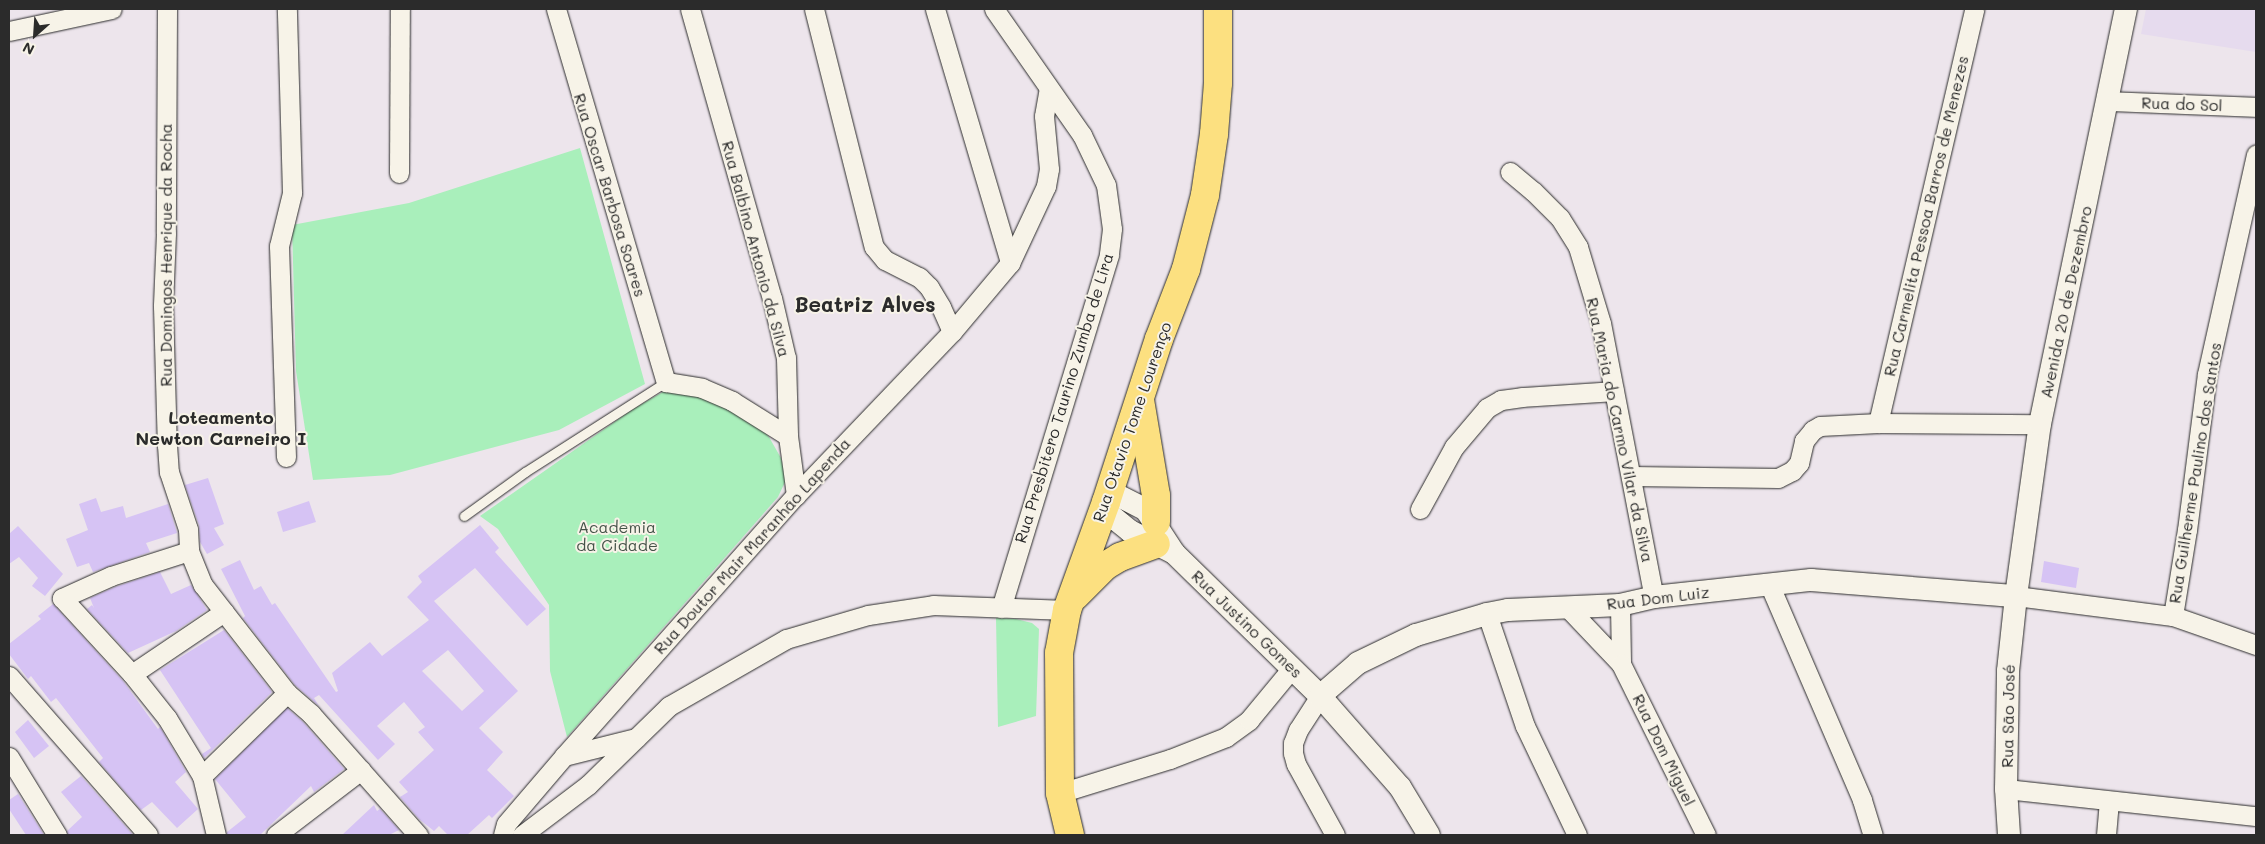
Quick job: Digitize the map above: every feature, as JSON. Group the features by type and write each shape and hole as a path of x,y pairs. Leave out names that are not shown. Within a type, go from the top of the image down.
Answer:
{"main road":[{"name":"Rua Otavio Tome Lourenço","path":"1070,835 1060,793 1059,653 1069,605 1106,502 1139,396 1186,269 1205,195 1214,134 1218,83 1218,9"},
{"path":"1069,605 1105,566 1120,557 1162,539 1139,396"}],"street":[{"path":"9,31 84,12 112,9"},
{"name":"Rua Domingos Henrique da Rocha","path":"167,9 166,233 163,306 167,445 169,472 188,529 189,551 203,585 287,693 311,714 418,835"},
{"path":"286,457 279,246 292,193 287,9"},
{"path":"399,174 400,9"},
{"name":"Rua Oscar Barbosa Soares","path":"556,9 666,382"},
{"name":"Rua Balbino Antonio da Silva","path":"690,9 772,298 786,358 788,436 796,494"},
{"path":"814,9 874,247 885,260 920,278 929,287 941,307 952,332"},
{"path":"935,9 1010,263"},
{"name":"Rua Presbitero Taurino Zumba de Lira","path":"994,9 1082,135 1106,185 1111,237 1109,254 1001,608"},
{"name":"Rua Carmelita Pessoa Barros de Menezes","path":"1878,423 1974,9"},
{"name":"Avenida 20 de Dezembro","path":"2016,596 2040,424 2126,9"},
{"name":"Rua Doutor Mair Maranhão Lapenda","path":"503,835 506,824 564,756 796,494 952,332 1010,263 1046,186 1048,169 1044,116 1049,89"},
{"name":"Rua do Sol","path":"2108,101 2256,107"},
{"name":"Rua Guilherme Paulino dos Santos","path":"2173,616 2187,530 2207,374 2256,154"},
{"name":"Rua Maria do Carmo Vilar da Silva","path":"1510,172 1533,191 1560,218 1578,247 1601,323 1654,597"},
{"path":"666,382 702,388 732,401 788,436"},
{"path":"1420,509 1454,447 1487,408 1501,400 1515,398 1614,391"},
{"path":"1631,476 1778,478 1792,471 1799,463 1804,441 1813,430 1820,426 1878,423 2040,424"},
{"name":"Rua Justino Gomes","path":"1106,502 1120,496 1138,504 1162,539 1320,696 1400,787 1430,835"},
{"path":"189,551 111,576 62,598 132,674 167,718 202,776 216,835"},
{"name":"Rua Dom Luiz","path":"1320,696 1358,663 1416,635 1487,614 1508,610 1620,605 1654,597 1770,586 1811,580 2016,596"},
{"path":"1770,586 1862,800 1873,835"},
{"path":"2016,596 2173,616 2256,645"},
{"name":"Rua São José","path":"2009,835 2006,790 2008,671 2016,596"},
{"path":"522,835 588,784 669,706 786,639 868,615 933,605 1001,608 1069,605"},
{"name":"Rua Dom Miguel","path":"1620,605 1622,664"},
{"name":"Rua Dom Miguel","path":"1567,607 1622,664 1706,835"},
{"path":"132,674 224,612"},
{"path":"1487,614 1525,726 1577,835"},
{"path":"1060,793 1170,759 1226,737 1250,720 1292,668"},
{"path":"9,676 148,835"},
{"path":"202,776 287,693"},
{"path":"1320,696 1298,730 1293,742 1293,753 1296,764 1335,835"},
{"path":"564,756 637,737"},
{"path":"9,757 57,835"},
{"path":"276,835 361,770"},
{"path":"2006,790 2256,816"},
{"path":"2106,835 2109,801"}],"lane":[{"path":"464,516 526,472 666,382"}],"shaded area":[{"path":"2146,9 2256,9 2256,52 2141,34"}],"green space":[{"path":"580,148 645,384 559,430 390,475 313,480 296,371 292,225 409,203"},
{"name":"Academia da Cidade","path":"668,389 688,390 752,419 769,437 781,458 786,480 778,497 567,737 550,671 549,605 498,529 480,516 633,409"},
{"path":"996,618 1016,619 1032,623 1039,629 1036,716 998,727"}],"building":[{"path":"208,478 224,524 214,528 224,545 207,554 200,542 199,525 185,485"},
{"path":"96,498 101,512 123,506 126,518 168,504 177,533 146,543 150,552 93,572 89,563 77,567 66,539 88,530 79,504"},
{"path":"309,501 316,522 283,532 277,512"},
{"path":"480,525 499,548 495,552 546,609 527,626 475,568 434,601 518,691 479,728 503,752 487,770 514,796 492,818 489,815 467,835 448,835 439,826 434,831 419,819 400,797 408,792 399,782 434,750 418,732 425,727 404,702 377,726 395,744 378,760 319,695 314,698 319,706 295,685 243,618 245,616 221,569 240,560 254,590 261,586 272,605 275,603 336,692 338,691 332,673 370,642 382,656 429,620 407,597 422,582 418,576","holes":["448,650 484,691 462,711 422,671"]},
{"path":"18,526 63,574 45,596 32,586 38,578 19,557 9,564 9,534"},
{"path":"2044,561 2079,568 2076,588 2041,582"},
{"path":"160,572 171,594 191,585 207,610 176,631 128,653 87,609 92,605 94,608 90,598 115,587"},
{"path":"53,604 123,681 158,729 160,727 186,772 175,782 198,809 177,828 152,802 141,810 99,762 103,758 56,698 51,702 31,676 28,679 9,654 9,644 41,619 38,616"},
{"path":"224,630 272,692 204,758 202,754 211,748 160,670"},
{"path":"287,708 303,722 344,769 314,792 311,786 260,835 227,835 227,832 246,817 215,779"},
{"path":"28,720 49,746 34,758 15,732"},
{"path":"81,776 133,835 68,835 67,831 82,817 61,792"},
{"path":"18,794 44,835 26,835 9,809 9,800"},
{"path":"374,805 377,811 380,809 399,830 389,835 342,835"}],"district":[{"name":"Beatriz Alves","path":"865,304"},
{"name":"Loteamento Newton Carneiro I","path":"221,428"}]}
